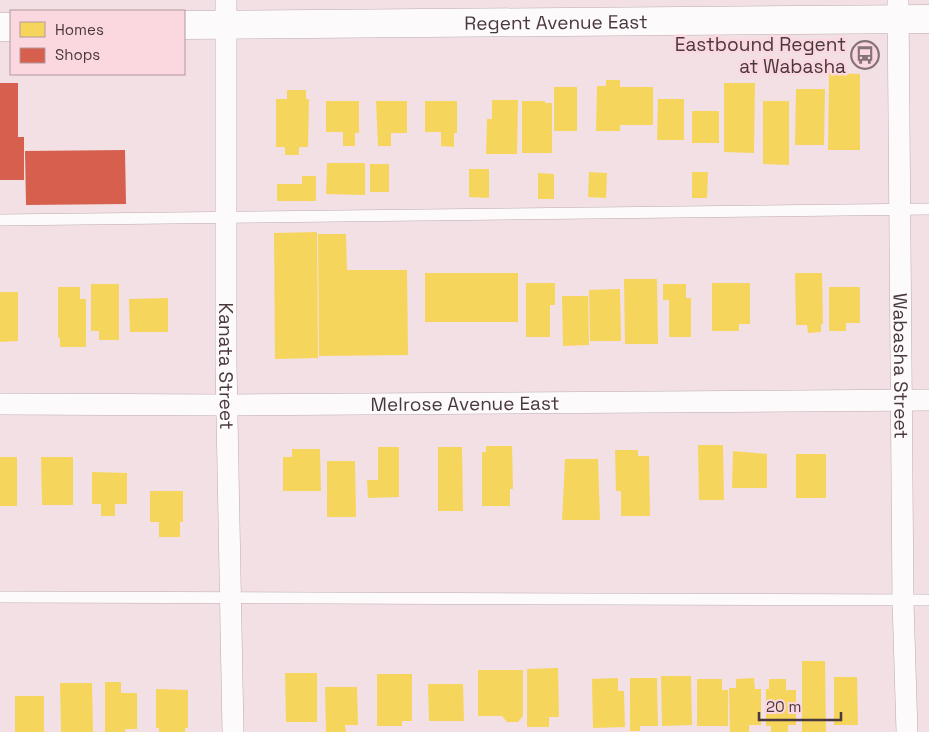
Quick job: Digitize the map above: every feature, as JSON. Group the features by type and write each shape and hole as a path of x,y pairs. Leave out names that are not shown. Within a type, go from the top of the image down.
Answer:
{"street":[{"name":"Regent Avenue East","path":"185,25 226,12 898,10 929,19"},
{"name":"Wabasha Street","path":"898,10 903,601 906,732"},
{"name":"Kanata Street","path":"226,12 226,405 233,732"},
{"name":"Melrose Avenue East","path":"0,404 226,405 929,400"}],"lane":[{"path":"0,220 929,209"},
{"path":"0,597 929,600"}],"building: Homes":[{"path":"829,73 860,74 860,150 828,150"},
{"path":"606,80 620,80 620,87 653,87 653,125 620,125 620,131 596,131 597,86 606,86"},
{"path":"724,83 755,83 754,153 724,152"},
{"path":"554,87 577,87 577,131 554,131"},
{"path":"796,89 825,89 824,145 795,145"},
{"path":"287,90 306,90 306,99 309,99 308,147 299,147 299,155 285,155 285,147 276,147 276,99 287,99"},
{"path":"658,99 684,99 684,140 657,140"},
{"path":"492,100 518,100 517,154 486,154 487,119 492,119"},
{"path":"326,101 359,101 359,133 355,133 355,146 343,146 343,132 326,132"},
{"path":"376,101 407,101 407,133 391,133 391,146 378,146"},
{"path":"425,101 457,101 457,133 454,133 454,147 441,146 441,132 425,132"},
{"path":"522,101 545,101 545,103 552,103 552,153 522,153"},
{"path":"763,101 789,101 789,165 763,164"},
{"path":"692,111 719,111 719,143 692,143"},
{"path":"327,163 365,163 365,195 326,194"},
{"path":"370,164 389,164 389,192 370,192"},
{"path":"469,169 489,169 489,198 469,197"},
{"path":"589,172 607,173 606,198 588,197"},
{"path":"692,172 708,172 707,198 692,198"},
{"path":"538,173 554,174 554,199 538,199"},
{"path":"302,176 316,176 316,201 277,201 277,184 302,184"},
{"path":"317,232 318,358 275,359 274,233"},
{"path":"318,234 346,234 347,270 407,270 408,355 319,356"},
{"path":"425,273 518,273 518,322 425,322"},
{"path":"795,273 822,273 823,324 821,324 821,332 808,333 807,325 796,325"},
{"path":"624,279 657,279 658,344 625,344"},
{"path":"526,283 555,283 555,305 550,305 550,337 526,337"},
{"path":"712,283 750,283 750,324 739,324 739,331 712,331"},
{"path":"91,284 119,284 119,340 99,340 99,331 91,331"},
{"path":"663,284 686,284 686,298 691,298 691,337 669,337 669,300 663,300"},
{"path":"58,287 80,287 80,299 86,299 86,347 60,347 60,338 58,338"},
{"path":"829,287 860,287 860,323 846,323 846,331 829,331"},
{"path":"620,289 621,341 590,341 589,290"},
{"path":"0,292 18,292 18,341 0,342"},
{"path":"562,296 588,296 589,345 563,346"},
{"path":"168,298 168,332 130,332 129,299"},
{"path":"698,445 723,445 724,500 699,500"},
{"path":"486,446 512,446 513,489 510,489 510,506 482,506 482,452 486,452"},
{"path":"378,447 399,447 399,497 368,498 367,480 378,480"},
{"path":"438,447 462,447 463,511 438,511"},
{"path":"292,449 320,449 321,491 283,491 283,457 292,457"},
{"path":"615,450 638,450 638,456 649,456 650,516 621,516 621,491 616,491"},
{"path":"733,451 767,454 767,488 732,488"},
{"path":"796,454 826,454 826,498 796,498"},
{"path":"0,457 17,457 17,506 0,506"},
{"path":"41,457 73,457 73,505 42,505"},
{"path":"565,459 598,459 600,520 562,520"},
{"path":"327,461 355,461 356,517 327,517"},
{"path":"92,472 127,473 127,504 115,504 115,516 101,516 101,504 92,504"},
{"path":"150,491 183,491 183,522 180,522 180,537 159,537 159,522 150,522"},
{"path":"802,661 825,661 826,732 802,732"},
{"path":"558,668 559,717 549,717 549,727 527,727 527,669"},
{"path":"478,670 523,670 523,716 518,722 507,722 502,716 478,716"},
{"path":"285,673 317,673 317,722 286,722"},
{"path":"377,674 412,674 412,721 402,721 402,726 377,726"},
{"path":"661,676 691,676 692,725 662,726"},
{"path":"834,677 857,677 858,725 834,725"},
{"path":"618,678 618,691 624,691 625,727 593,728 592,679"},
{"path":"630,678 657,678 658,726 640,726 640,731 630,731"},
{"path":"754,678 755,689 761,689 761,725 749,725 749,732 730,732 729,688 736,688 736,679"},
{"path":"697,679 722,679 722,690 728,690 728,726 697,726"},
{"path":"769,679 786,679 786,690 796,690 796,725 788,725 788,732 771,732 771,726 766,726 766,689 769,689"},
{"path":"105,682 121,682 121,693 137,693 137,729 125,729 125,732 105,732"},
{"path":"60,683 92,683 93,732 61,732"},
{"path":"428,684 463,684 464,721 429,721"},
{"path":"325,687 357,687 358,725 345,725 346,732 326,732"},
{"path":"156,689 188,690 188,728 185,728 185,732 159,732 159,728 156,728"},
{"path":"15,696 44,696 44,732 15,732"}],"building: Shops":[{"path":"0,83 18,83 18,137 24,137 24,180 0,180"},
{"path":"125,150 126,204 26,205 25,151"}],"place":[{"name":"Eastbound Regent at Wabasha","path":"865,55"}]}
